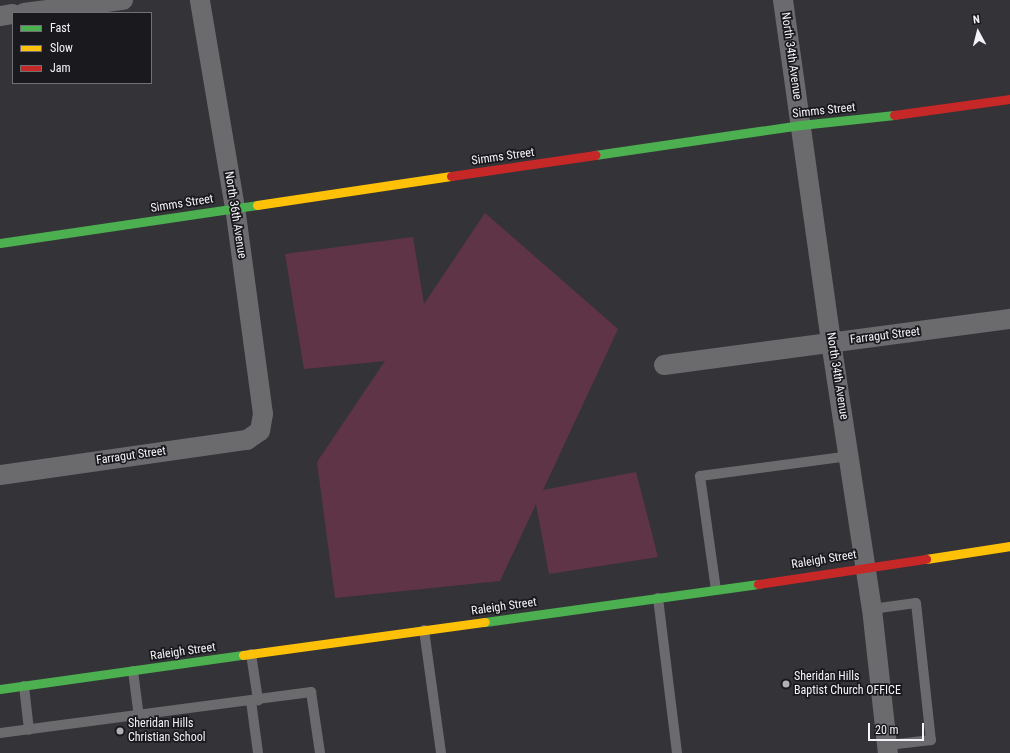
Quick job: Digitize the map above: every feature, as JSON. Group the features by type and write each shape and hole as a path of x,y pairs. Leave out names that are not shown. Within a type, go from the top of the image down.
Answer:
{"street":[{"path":"32,12 123,0"},
{"name":"North 36th Avenue","path":"200,0 235,208 263,414 260,431"},
{"name":"North 34th Avenue","path":"783,0 831,342 866,566 888,749"},
{"path":"0,16 12,14"},
{"name":"Simms Street","path":"0,243 801,125 874,118 1010,99"},
{"name":"Farragut Street","path":"664,365 1010,319"},
{"name":"Farragut Street","path":"0,475 247,440 260,431"},
{"name":"Raleigh Street","path":"0,689 716,590 866,566 1010,546"}],"lane":[{"path":"716,590 700,476 849,456"},
{"path":"658,598 677,753"},
{"path":"872,609 916,603 931,740 888,749"},
{"path":"424,630 441,753"},
{"path":"251,654 258,753"},
{"path":"133,671 139,717"},
{"path":"24,686 30,730"},
{"path":"0,733 139,717 311,692 320,753"}],"shaded area":[{"path":"485,213 618,329 543,490 636,472 658,557 549,574 536,504 500,581 335,598 317,462 385,361 304,369 285,254 413,237 424,304"}],"traffic: fast":[{"path":"595,155 801,125 894,115"},
{"path":"0,243 257,205"},
{"path":"485,622 758,584"},
{"path":"0,689 243,655"}],"traffic: slow":[{"path":"257,205 451,176"},
{"path":"926,559 1010,546"},
{"path":"243,655 485,622"}],"traffic: jam":[{"path":"894,115 1010,99"},
{"path":"451,176 595,155"},
{"path":"758,584 926,559"}],"place":[{"name":"Sheridan Hills Baptist Church OFFICE","path":"786,684"},
{"name":"Sheridan Hills Christian School","path":"120,731"}]}
